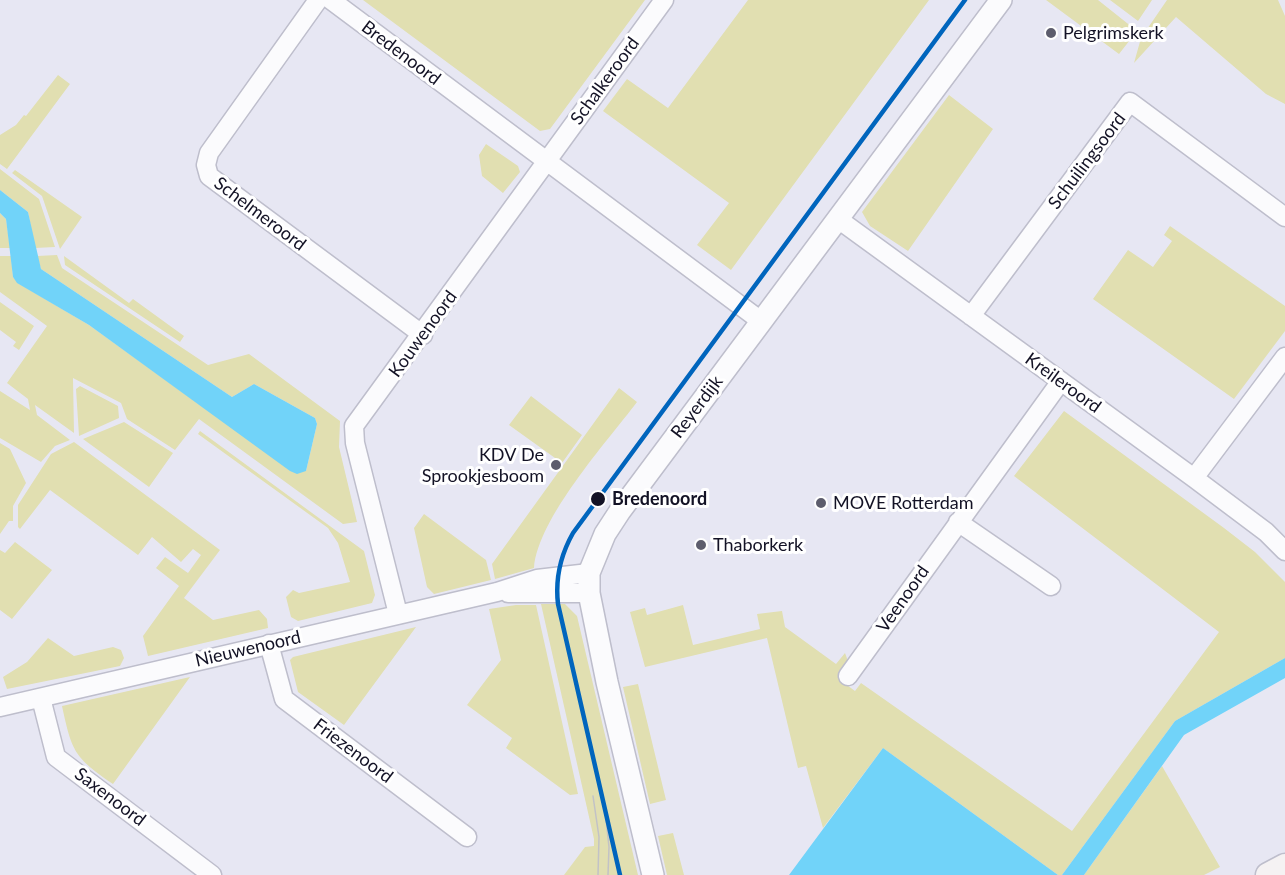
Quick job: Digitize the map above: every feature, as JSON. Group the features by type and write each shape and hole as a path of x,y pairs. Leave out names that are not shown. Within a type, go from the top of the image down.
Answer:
{"main road":[{"path":"1268,875 1285,866"}],"street":[{"name":"Schelmeroord","path":"318,0 209,153 206,165 209,176 423,335"},
{"name":"Bredenoord","path":"331,0 545,163 761,321"},
{"name":"Schalkeroord","path":"545,163 664,0"},
{"name":"Reyerdijk","path":"589,583 605,534 620,511 1001,0"},
{"name":"Schuilingsoord","path":"971,316 1130,102 1285,217"},
{"name":"Kouwenoord","path":"398,614 376,519 355,443 354,426 423,335 545,163"},
{"name":"Kreileroord","path":"838,219 1194,478 1266,532 1285,551"},
{"path":"1194,478 1285,357"},
{"name":"Veenoord","path":"848,676 1061,381"},
{"path":"958,522 1051,586"},
{"name":"Nieuwenoord","path":"0,707 497,592 537,579 589,583"},
{"path":"589,583 607,682 653,875"},
{"name":"Friezenoord","path":"269,644 284,699 467,837"},
{"name":"Saxenoord","path":"41,698 56,757 212,875"}],"shaded area":[{"path":"363,0 645,0 550,129 540,131"},
{"path":"748,0 929,0 731,270 697,245 729,203 603,111 627,79 668,108"},
{"path":"1046,0 1098,0 1137,31 1119,54"},
{"path":"1110,0 1152,0 1138,21"},
{"path":"1167,0 1278,0 1285,16 1285,104 1266,94 1176,17 1134,63 1141,38"},
{"path":"58,75 70,84 7,169 0,164 0,135 16,125 24,115 26,116"},
{"path":"949,95 993,129 908,251 870,226 862,212"},
{"path":"486,144 518,166 520,172 503,193 482,176 479,155"},
{"path":"0,169 39,199 55,247 35,248 28,212 0,190"},
{"path":"15,170 82,217 60,249 42,196 12,173"},
{"path":"0,213 6,219 10,248 0,248"},
{"path":"1170,226 1285,306 1285,331 1234,399 1093,299 1128,250 1153,267 1172,241 1164,235"},
{"path":"57,255 62,268 208,365 249,354 340,421 339,447 357,522 343,524 199,419 175,450 127,419 121,403 73,378 74,433 35,405 37,415 70,440 55,446 41,462 0,438 0,391 30,410 28,399 7,383 47,326 0,292 0,256 11,256 13,277 18,283 89,325 206,409 306,471 317,424 315,418 254,384 232,397 41,269 37,256"},
{"path":"64,256 129,303 133,299 184,336 180,342 65,265"},
{"path":"0,302 34,326 19,350 13,346 16,342 0,330"},
{"path":"80,386 118,406 119,418 79,436 76,389"},
{"path":"619,388 637,402 560,504 538,548 534,568 495,579 492,564"},
{"path":"531,396 582,435 562,463 509,425"},
{"path":"1064,411 1224,528 1255,552 1285,582 1285,658 1175,721 1062,875 1058,875 883,748 823,828 806,766 798,768 767,638 645,667 630,612 645,608 647,615 683,605 693,645 760,629 757,614 782,611 785,627 836,664 845,653 849,664 840,680 855,691 861,683 1072,831 1219,632 1014,476"},
{"path":"124,422 173,453 149,487 83,439"},
{"path":"200,431 364,551 375,595 372,603 298,621 291,617 286,597 293,590 299,593 350,582 338,543 328,528 198,434"},
{"path":"74,442 220,550 184,598 213,620 259,610 267,619 268,628 148,656 143,636 179,586 156,568 165,557 188,573 201,555 193,549 181,562 152,537 138,555 50,490 20,529 18,527 18,505 51,454"},
{"path":"0,443 10,449 26,483 13,506 13,521 9,521 0,534"},
{"path":"424,514 486,560 491,580 434,594 427,587 414,528"},
{"path":"15,542 52,570 12,619 0,610 0,550 5,553"},
{"path":"541,604 565,604 577,616 638,875 564,875 585,847 594,846 594,839"},
{"path":"536,605 578,794 570,795 506,748 512,738 467,705 501,660 489,609"},
{"path":"416,627 344,725 298,692 290,660 293,657"},
{"path":"48,638 74,656 113,647 121,650 124,658 120,666 7,689 3,677 27,662"},
{"path":"190,677 113,784 82,760 72,744 62,706"},
{"path":"638,684 666,800 650,804 623,687"},
{"path":"1162,766 1220,867 1204,875 1084,875"},
{"path":"673,833 684,875 667,875 658,836"}],"water":[{"path":"0,190 28,212 41,269 232,397 254,384 315,418 317,424 306,471 297,474 290,471 89,325 17,283 13,277 6,219 0,213"},
{"path":"1285,658 1285,678 1184,735 1084,875 1062,875 1175,721"},
{"path":"883,748 1058,875 789,875"}],"tram line":[{"path":"593,796 599,837 598,875"},
{"path":"604,800 609,847 608,875"}],"transit line":[{"path":"620,875 558,604 558,576 565,550 573,533 965,0"}],"place":[{"name":"Pelgrimskerk","path":"1051,33"},
{"name":"KDV De Sprookjesboom","path":"556,465"},
{"name":"Bredenoord","path":"598,499"},
{"name":"MOVE Rotterdam","path":"821,503"},
{"name":"Thaborkerk","path":"701,545"}]}
